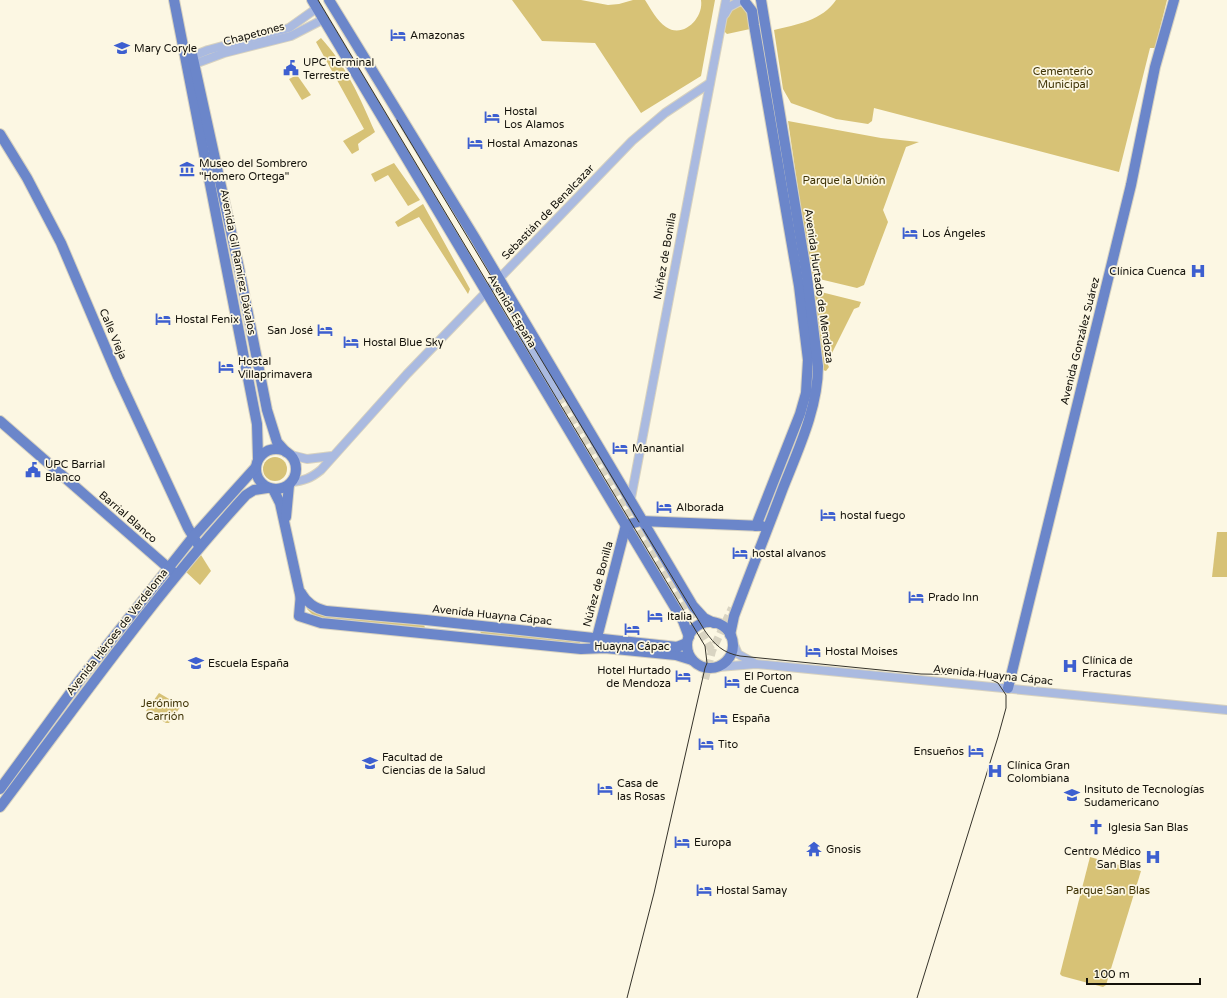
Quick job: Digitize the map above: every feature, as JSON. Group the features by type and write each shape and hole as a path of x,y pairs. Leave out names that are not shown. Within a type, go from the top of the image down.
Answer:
{"main road":[{"name":"Avenida Gil Ramírez Dávalos","path":"174,0 239,268 267,410 274,435 296,466 296,472 290,483 286,527"},
{"name":"Avenida Gil Ramírez Dávalos","path":"180,0 257,424 257,477 270,489 280,503 304,609 311,619"},
{"name":"Avenida España","path":"329,0 505,289 641,521 698,613 714,623"},
{"name":"Avenida Hurtado de Mendoza","path":"731,637 734,616 799,449 816,396 818,366 806,272 761,0"},
{"name":"Avenida González Suárez","path":"1008,688 1131,185 1155,68 1174,0"},
{"name":"Avenida Hurtado de Mendoza","path":"743,1 752,11 799,286 808,360 806,393 800,414 756,526"},
{"name":"Avenida España","path":"314,4 683,621 688,640"},
{"name":"Calle Vieja","path":"0,134 27,178 61,243 118,377 196,542"},
{"name":"Barrial Blanco","path":"0,421 173,572"},
{"path":"257,463 267,450 274,449 288,453"},
{"name":"Avenida Héroes de Verdeloma","path":"0,807 173,572 257,463"},
{"path":"270,489 281,489 290,483"},
{"name":"Avenida Héroes de Verdeloma","path":"196,542 246,495 254,490 270,489"},
{"path":"626,525 641,521 768,526"},
{"path":"632,536 641,521"},
{"name":"Núñez de Bonilla","path":"595,644 626,525"},
{"name":"Avenida Héroes de Verdeloma","path":"0,789 82,677 173,572"},
{"name":"Avenida Huayna Cápac","path":"301,592 309,603 317,609 326,611 426,620 676,656 692,660"},
{"name":"Avenida Huayna Cápac","path":"311,619 321,623 425,633 595,644 678,647 688,640"},
{"path":"425,633 426,620"},
{"path":"714,623 724,628 731,637 730,656 718,666 705,668 692,660 689,655 688,640 694,629 702,624 714,623"}],"street":[{"name":"Núñez de Bonilla","path":"630,502 726,0"},
{"path":"724,14 729,7 743,1"},
{"name":"Chapetones","path":"190,61 208,50 288,28 314,4"},
{"name":"Chapetones","path":"190,61 291,36 324,19"},
{"name":"Sebastián de Benalcazar","path":"290,483 311,478 321,470 332,456 408,374 526,253 572,201 632,141 666,113 710,83"},
{"name":"Avenida España","path":"505,289 526,340 559,396"},
{"path":"288,453 307,458 332,456"},
{"path":"731,637 738,654 756,664"},
{"name":"Avenida Huayna Cápac","path":"718,666 756,664 1227,710"}],"green space":[{"path":"512,0 581,0 608,5 633,0 645,0 660,22 673,30 679,30 691,25 696,20 701,7 701,0 715,0 701,76 641,113 595,43 542,41"},
{"name":"Cementerio Municipal","path":"836,0 1167,0 1155,48 1150,48 1119,172 874,108 872,121 868,124 836,119 791,103 783,89 774,30 808,21 831,7"},
{"path":"737,6 744,8 747,11 750,29 727,34 724,31 728,12"},
{"path":"321,38 338,59 345,71 358,94 375,132 358,144 359,150 352,154 343,141 364,129 316,42"},
{"path":"297,75 311,95 302,100 289,79"},
{"name":"Parque la Unión","path":"788,121 881,138 919,142 906,147 883,210 888,222 864,285 857,288 811,277"},
{"path":"394,163 420,200 408,206 388,175 375,182 371,174"},
{"path":"423,204 470,289 468,294 419,217 398,227 395,222"},
{"path":"817,291 861,302 859,307 854,309 827,363 829,367 826,371 823,370 814,294"},
{"path":"275,457 280,458 286,464 286,474 280,480 275,481 270,480 264,474 263,469 264,464 270,458"},
{"path":"1217,532 1227,532 1227,577 1212,577"},
{"path":"201,555 211,571 200,585 185,571"},
{"path":"305,602 309,607 424,623 425,629 316,618 307,609"},
{"path":"481,630 580,642 580,646 480,635"},
{"name":"Jerónimo Carrión","path":"159,693 181,706 169,723 166,723 146,711"},
{"name":"Parque San Blas","path":"1090,857 1141,871 1106,985 1103,987 1062,976 1060,974"}],"tunnel":[{"path":"559,396 712,651"},
{"path":"705,679 712,651 732,608"}],"tram line":[{"path":"318,0 705,646 707,663 654,893 627,998"},
{"path":"397,120 639,522"},
{"path":"643,529 705,631 720,648 729,653 740,656 921,674 982,675 998,683 1006,695 1006,708 998,737 917,998"}],"place":[{"name":"Amazonas","path":"398,35"},
{"name":"Mary Coryle","path":"122,48"},
{"name":"UPC Terminal Terrestre","path":"291,68"},
{"name":"Hostal Los Alamos","path":"492,117"},
{"name":"Hostal Amazonas","path":"475,143"},
{"name":"Museo del Sombrero \"Homero Ortega\"","path":"187,169"},
{"name":"Los Ángeles","path":"910,233"},
{"name":"Clínica Cuenca","path":"1198,271"},
{"name":"Hostal Fenix","path":"163,319"},
{"name":"San José","path":"325,330"},
{"name":"Hostal Blue Sky","path":"351,342"},
{"name":"Hostal Villaprimavera","path":"226,367"},
{"name":"Manantial","path":"620,448"},
{"name":"UPC Barrial Blanco","path":"33,470"},
{"name":"Alborada","path":"664,507"},
{"name":"hostal fuego","path":"828,515"},
{"name":"hostal alvanos","path":"740,553"},
{"name":"Prado Inn","path":"916,597"},
{"name":"Italia","path":"655,616"},
{"name":"Huayna Cápac","path":"632,629"},
{"name":"Hostal Moises","path":"813,651"},
{"name":"Escuela España","path":"196,663"},
{"name":"Clínica de Fracturas","path":"1070,666"},
{"name":"Hotel Hurtado de Mendoza","path":"683,676"},
{"name":"El Porton de Cuenca","path":"732,682"},
{"name":"España","path":"720,718"},
{"name":"Tito","path":"706,744"},
{"name":"Ensueños","path":"976,751"},
{"name":"Facultad de Ciencias de la Salud","path":"370,763"},
{"name":"Clínica Gran Colombiana","path":"995,771"},
{"name":"Casa de las Rosas","path":"605,789"},
{"name":"Insituto de Tecnologías Sudamericano","path":"1072,795"},
{"name":"Iglesia San Blas","path":"1096,827"},
{"name":"Europa","path":"682,842"},
{"name":"Gnosis","path":"814,849"},
{"name":"Centro Médico San Blas","path":"1153,857"},
{"name":"Hostal Samay","path":"704,890"}]}
